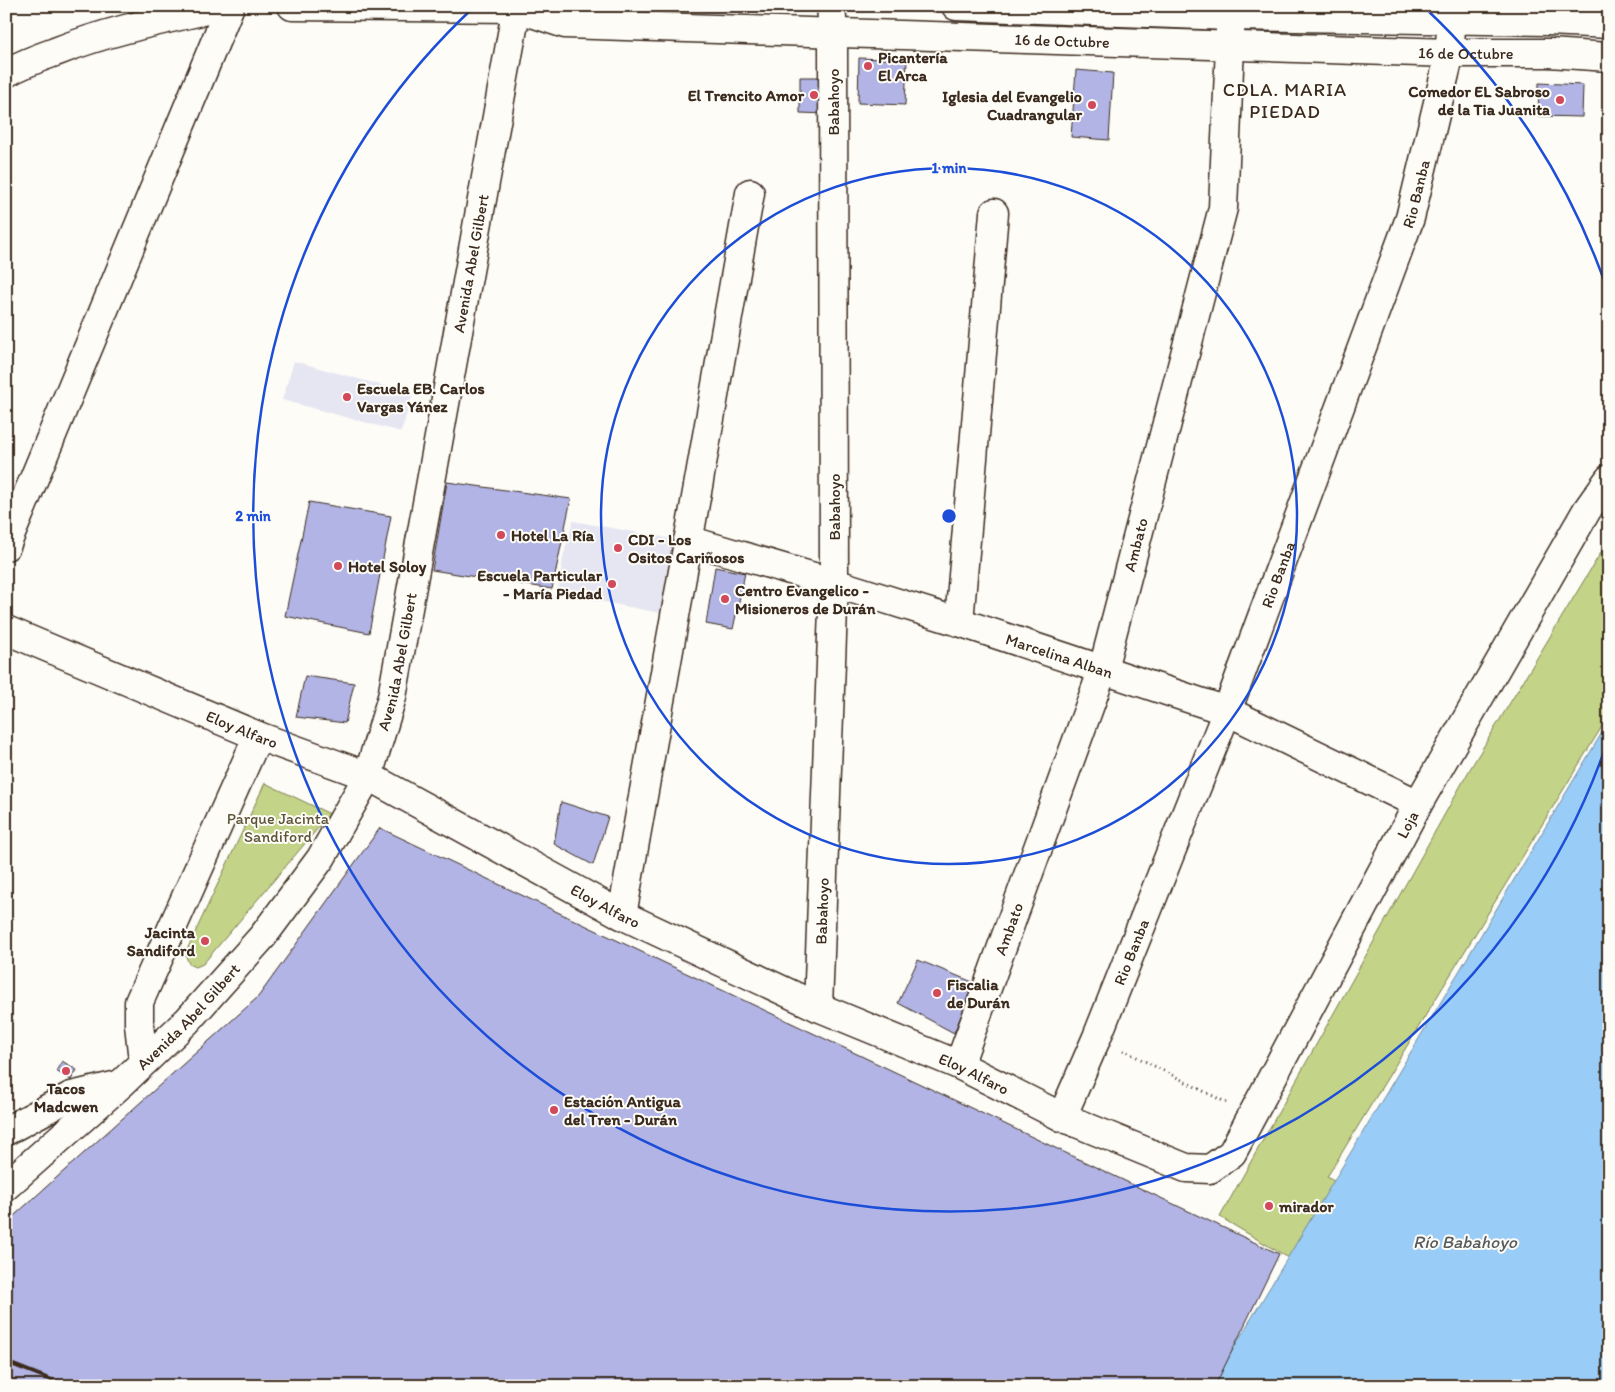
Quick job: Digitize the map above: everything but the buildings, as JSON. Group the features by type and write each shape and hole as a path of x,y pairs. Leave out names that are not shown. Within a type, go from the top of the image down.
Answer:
{"street":[{"path":"6,73 20,65 80,42 140,24 224,6"},
{"path":"6,546 230,6"},
{"name":"16 de Octubre","path":"292,6 518,7 565,24 832,19 1230,46 1549,53 1609,57"},
{"name":"16 de Octubre","path":"956,6 1230,11 1451,20 1548,13 1609,24"},
{"name":"Avenida Abel Gilbert","path":"6,1186 121,1084 187,1021 262,936 321,858 368,776 392,697 518,7"},
{"name":"Ambato","path":"959,1065 1103,669 1223,208 1230,11"},
{"path":"1548,13 1549,53"},
{"name":"Babahoyo","path":"818,1007 834,583 832,19"},
{"name":"Rio Banba","path":"1062,1117 1097,1037 1227,711 1410,218 1450,52 1451,20"},
{"path":"622,915 750,193"},
{"path":"959,622 994,213"},
{"name":"Loja","path":"1210,1169 1232,1153 1418,804 1587,510 1609,479"},
{"name":"Marcelina Alban","path":"688,540 959,622 1227,711 1418,804"},
{"name":"Eloy Alfaro","path":"6,630 258,736 368,776 622,915 818,1007 959,1065 1062,1117 1186,1168 1210,1169"},
{"path":"144,1062 139,1024 139,1002 258,736"},
{"path":"10,1128 71,1096 121,1084"}],"path":[{"path":"1097,1037 1252,1116"}],"shaded area":[{"name":"Escuela EB. Carlos Vargas Yánez","path":"294,361 413,394 401,432 282,400"},
{"path":"573,521 673,539 660,613 558,593 563,557"}],"green space":[{"path":"1609,539 1609,715 1327,1177 1342,1186 1297,1263 1220,1217 1470,769"},
{"name":"Parque Jacinta Sandiford","path":"265,783 330,814 203,964 196,967 189,964 185,954"}],"water":[{"name":"Río Babahoyo","path":"1609,721 1609,1386 1213,1386 1233,1349"}],"railway":[{"path":"6,1362 67,1386"}],"place":[{"name":"Picantería El Arca","path":"868,66"},
{"name":"El Trencito Amor","path":"814,95"},
{"name":"Comedor EL Sabroso de la Tia Juanita","path":"1560,100"},
{"name":"Iglesia del Evangelio Cuadrangular","path":"1092,105"},
{"name":"Escuela EB. Carlos Vargas Yánez","path":"347,397"},
{"name":"Hotel La Ría","path":"501,535"},
{"name":"CDI - Los Ositos Cariñosos","path":"618,548"},
{"name":"Hotel Soloy","path":"338,566"},
{"name":"Escuela Particular - María Piedad","path":"612,584"},
{"name":"Centro Evangelico - Misioneros de Durán","path":"725,599"},
{"name":"Jacinta Sandiford","path":"205,941"},
{"name":"Fiscalia de Durán","path":"937,993"},
{"name":"Tacos Madcwen","path":"66,1071"},
{"name":"Estación Antigua del Tren - Durán","path":"554,1110"},
{"name":"mirador","path":"1269,1206"}],"district":[{"name":"CDLA. MARIA PIEDAD","path":"1285,100"}]}
